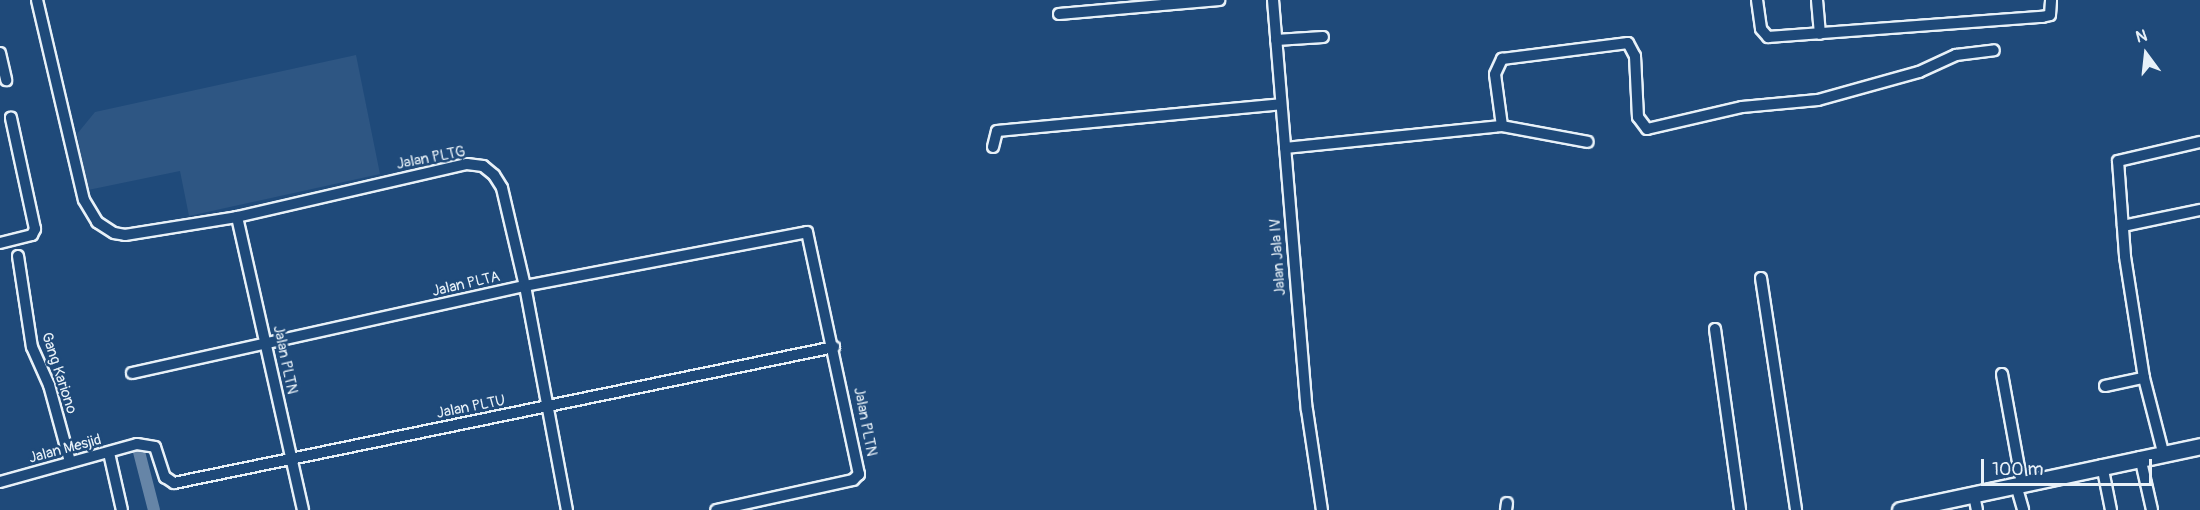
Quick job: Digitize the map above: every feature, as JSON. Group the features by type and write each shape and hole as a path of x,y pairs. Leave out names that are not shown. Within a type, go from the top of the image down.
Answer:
{"main road":[{"path":"1900,510 1975,502 2019,485 2102,465 2200,446"}],"street":[{"name":"Jalan PLTG","path":"37,0 84,200 97,222 125,235 237,217 452,167 483,166 502,188 525,286 567,510"},
{"path":"1059,14 1219,0"},
{"name":"Jalan Jala IV","path":"1273,0 1307,410 1322,510"},
{"path":"1757,0 1763,34 1820,34 2043,17 2050,15 2050,0"},
{"path":"1817,0 1820,34"},
{"path":"1276,40 1323,37"},
{"path":"1502,126 1495,74 1502,59 1628,43 1635,56 1638,117 1647,129 1742,107 1818,100 1919,72 1956,55 1994,50"},
{"path":"0,53 6,80"},
{"path":"993,147 997,131 1281,104"},
{"path":"0,243 32,235 35,228 11,118"},
{"path":"1285,148 1502,126 1588,142"},
{"path":"2163,452 2144,378 2123,225 2118,161 2200,142"},
{"path":"2123,225 2200,210"},
{"name":"Jalan PLTN","path":"237,217 303,510"},
{"name":"Jalan PLTN","path":"716,510 858,477 834,347 807,232"},
{"name":"Jalan PLTA","path":"132,373 525,286 807,232"},
{"name":"Gang Kariono","path":"18,256 32,346 49,385 70,462"},
{"path":"1761,278 1796,510"},
{"path":"1715,329 1740,510"},
{"name":"Jalan PLTU","path":"137,444 155,447 165,477 174,483 834,347"},
{"path":"2002,374 2023,510"},
{"path":"2105,386 2144,378"},
{"name":"Jalan Mesjid","path":"0,482 137,444"},
{"path":"109,453 122,510"},
{"path":"2140,457 2152,510"},
{"path":"2102,465 2111,510"}],"shaded area":[{"path":"356,55 380,174 189,216 180,171 88,190 77,134 95,112"}],"waterway":[{"path":"137,444 154,510"}]}
